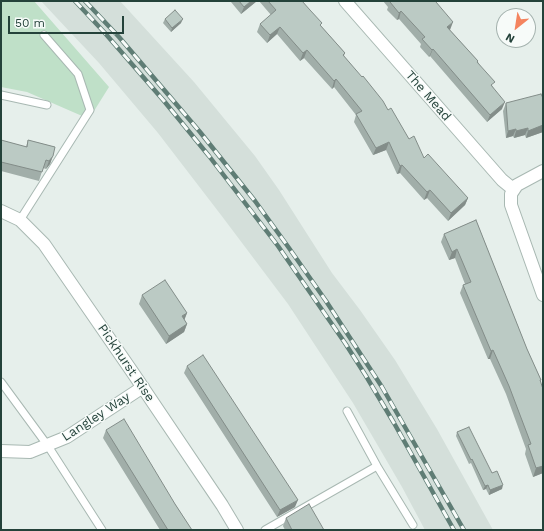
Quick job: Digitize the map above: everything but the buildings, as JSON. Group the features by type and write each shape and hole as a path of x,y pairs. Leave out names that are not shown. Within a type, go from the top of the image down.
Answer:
{"street":[{"name":"The Mead","path":"345,1 502,180 513,189"},
{"path":"543,170 522,181 513,189 511,194 511,205 543,295"},
{"name":"Pickhurst Rise","path":"1,211 20,220 44,244 143,387 237,530"},
{"name":"Langley Way","path":"1,451 30,452 48,446 67,437 143,387"}],"lane":[{"path":"20,220 90,110 78,74 44,35"},
{"path":"1,95 47,105"},
{"path":"1,382 48,446 102,530"},
{"path":"347,411 377,466 413,525"},
{"path":"265,530 377,466"}],"shaded area":[{"path":"41,1 120,1 194,82 255,156 279,190 332,273 395,360 437,429 493,530 425,530 353,403 288,304 158,133 99,63"}],"green space":[{"path":"1,1 34,1 109,87 89,119 27,92 1,87"}],"railway":[{"path":"75,1 164,101 209,156 278,246 366,376 454,530"},
{"path":"85,1 119,37 200,132 255,201 289,248 326,301 382,387 464,530"}]}
